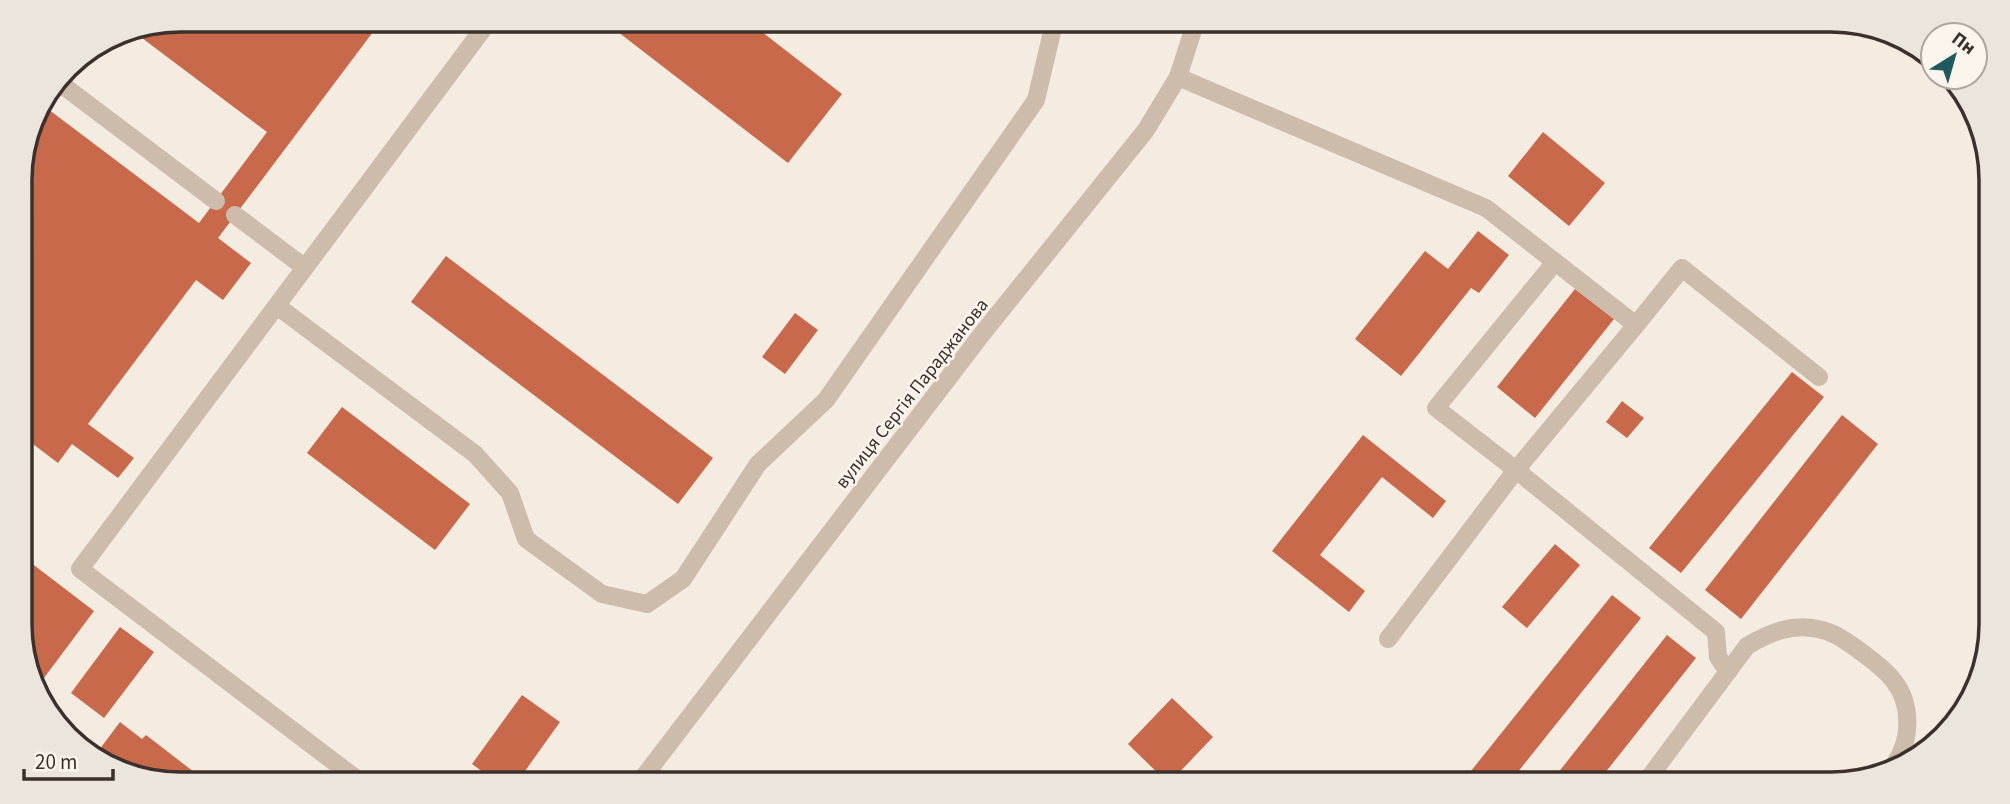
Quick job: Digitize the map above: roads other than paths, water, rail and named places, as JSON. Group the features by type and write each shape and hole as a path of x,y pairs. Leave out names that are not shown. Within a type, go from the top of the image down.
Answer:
{"lane":[{"path":"347,772 80,569 481,32"},
{"path":"277,306 475,454 510,493 526,538 602,594 647,604 683,579 758,464 827,401 1036,100 1052,32"},
{"name":"вулиця Сергія Параджанова","path":"647,772 982,334 1146,130 1178,77 1192,32"},
{"path":"1178,77 1486,208 1636,325"},
{"path":"64,87 216,201"},
{"path":"235,215 304,267"},
{"path":"1555,262 1436,408 1716,632 1718,657 1728,672"},
{"path":"1388,639 1516,470 1682,268 1819,377"},
{"path":"1653,772 1748,646 1769,634 1793,628 1818,629 1842,638 1880,666 1894,681 1904,699 1908,719 1905,740 1898,756"}]}
